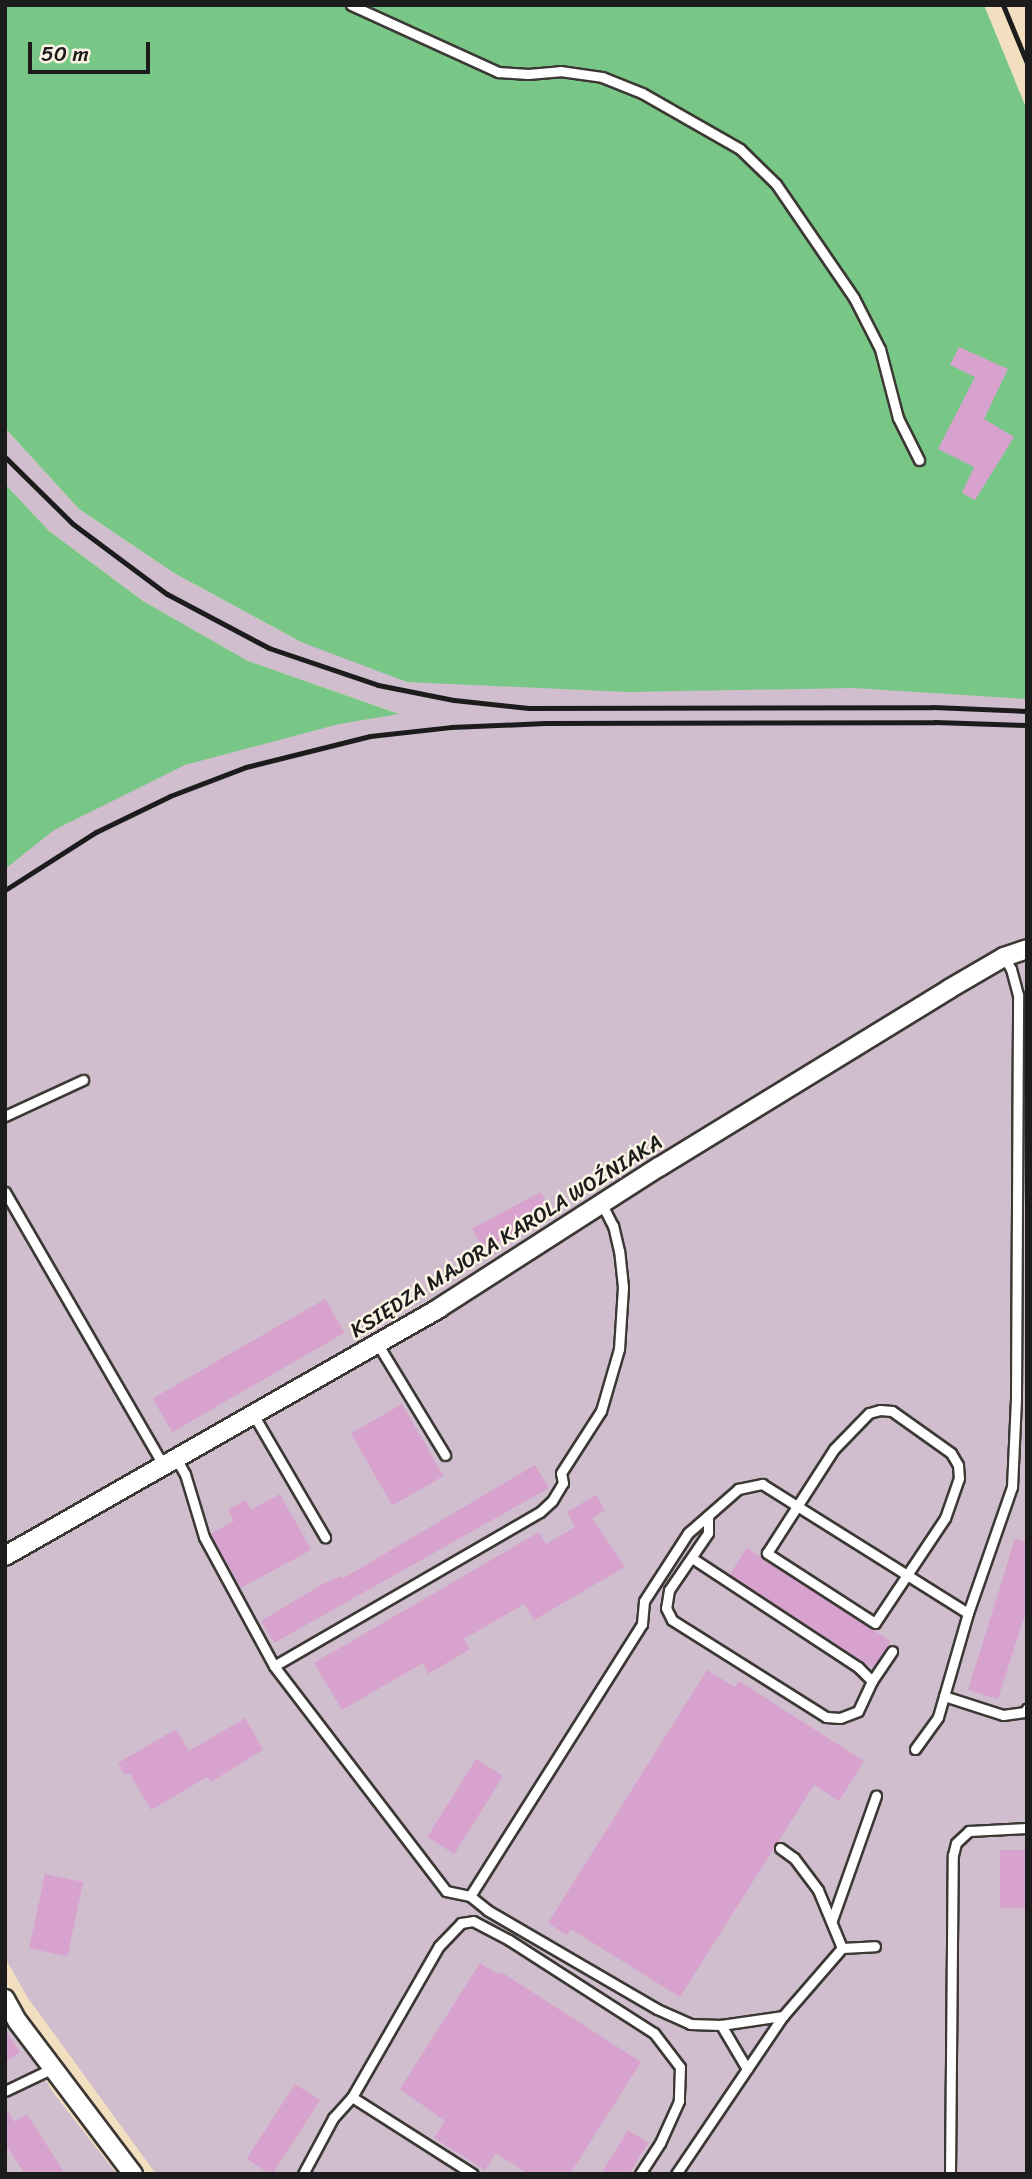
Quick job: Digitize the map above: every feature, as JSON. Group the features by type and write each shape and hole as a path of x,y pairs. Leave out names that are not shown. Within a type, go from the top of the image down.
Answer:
{"street":[{"name":"KSIĘDZA MAJORA KAROLA WOŹNIAKA","path":"5,1556 439,1308 601,1204 1004,957 1027,949"},
{"path":"5,1999 18,2022 133,2174"}],"lane":[{"path":"351,5 498,72 528,74 560,71 602,76 642,93 740,149 776,184 854,298 880,349 898,418 919,460"},
{"path":"915,1749 938,1717 968,1613 1012,1487 1022,1267 1018,995 1011,969 1004,957"},
{"path":"5,1116 83,1080"},
{"path":"5,1192 170,1462 185,1474 204,1537 274,1666 446,1891 470,1896 487,1910 657,2009 690,2024 721,2025 783,2016"},
{"path":"274,1666 540,1512 552,1501 563,1483 561,1473 601,1411 619,1349 623,1287 619,1251 614,1226 601,1204"},
{"path":"377,1343 445,1455"},
{"path":"892,1411 951,1453 958,1465 960,1478 945,1518 876,1623 768,1553 797,1505 834,1449 869,1413 892,1411"},
{"path":"253,1414 325,1537"},
{"path":"470,1896 642,1624 644,1601 688,1533 738,1489 762,1484 968,1613"},
{"path":"708,1516 708,1533 669,1590 666,1608 673,1620 826,1717 840,1718 858,1711 872,1681 892,1651"},
{"path":"692,1558 858,1667 872,1681"},
{"path":"944,1696 1003,1715 1025,1712 1027,1708"},
{"path":"832,1920 876,1796"},
{"path":"950,2174 953,1855 956,1843 970,1831 1027,1828"},
{"path":"780,1848 794,1858 818,1890 842,1948"},
{"path":"303,2174 333,2118 352,2096 439,1946 461,1923 473,1921 509,1940 654,2033 680,2067 679,2101 660,2143 640,2174"},
{"path":"676,2174 783,2016 842,1948 875,1946"},
{"path":"721,2025 747,2069"},
{"path":"5,2091 54,2067"},
{"path":"352,2096 473,2174"}],"shaded area":[{"path":"5,428 79,509 174,573 301,642 1027,672 1027,2174 156,2174 28,1998 5,1958 5,852 162,766 298,726 397,713 248,661 143,601 49,531 5,484"},
{"path":"5,2015 55,2095 117,2174 5,2174"}],"green space":[{"path":"5,5 984,5 1027,110 1027,699 854,688 628,692 407,682 301,642 174,573 79,509 5,428"},
{"path":"5,484 49,531 143,601 248,661 399,714 339,724 185,765 54,830 5,869"}],"building":[{"path":"959,347 1008,369 984,419 1014,437 975,500 962,493 974,467 938,449 975,377 950,365"},
{"path":"541,1192 552,1213 483,1250 472,1229"},
{"path":"325,1299 344,1333 172,1432 153,1398"},
{"path":"402,1404 444,1476 392,1505 351,1434"},
{"path":"535,1465 549,1488 274,1643 261,1621 321,1585 340,1576 342,1579"},
{"path":"280,1494 311,1550 241,1588 210,1534 234,1521 228,1510 246,1500 251,1510"},
{"path":"596,1495 605,1510 592,1518 625,1567 534,1620 524,1604 464,1639 470,1649 428,1674 423,1663 342,1710 314,1663 539,1532 546,1544 575,1527 567,1512"},
{"path":"1015,1539 1027,1542 1027,1608 998,1699 968,1690"},
{"path":"747,1548 890,1641 873,1668 730,1575"},
{"path":"707,1670 735,1687 739,1681 864,1761 839,1801 814,1785 680,1997 571,1929 567,1935 548,1923"},
{"path":"245,1718 263,1750 211,1782 207,1777 151,1810 130,1774 124,1774 118,1763 176,1729 189,1751"},
{"path":"476,1759 503,1776 454,1854 427,1837"},
{"path":"1000,1850 1027,1850 1027,1908 1000,1908"},
{"path":"45,1874 83,1882 67,1956 29,1948"},
{"path":"480,1963 499,1975 501,1972 641,2062 570,2174 528,2174 496,2153 485,2170 434,2138 445,2121 400,2089"},
{"path":"5,2030 20,2052 5,2062"},
{"path":"295,2084 320,2100 272,2174 247,2159"},
{"path":"5,2107 15,2122 27,2114 65,2174 25,2174 5,2144"},
{"path":"628,2130 648,2143 629,2174 601,2174"}],"railway":[{"path":"1003,5 1027,63"},
{"path":"5,457 73,524 167,594 269,648 378,685 454,700 529,708 933,707 1027,711"},
{"path":"5,890 96,832 170,796 246,767 370,736 451,727 545,723 935,722 1027,725"}]}
